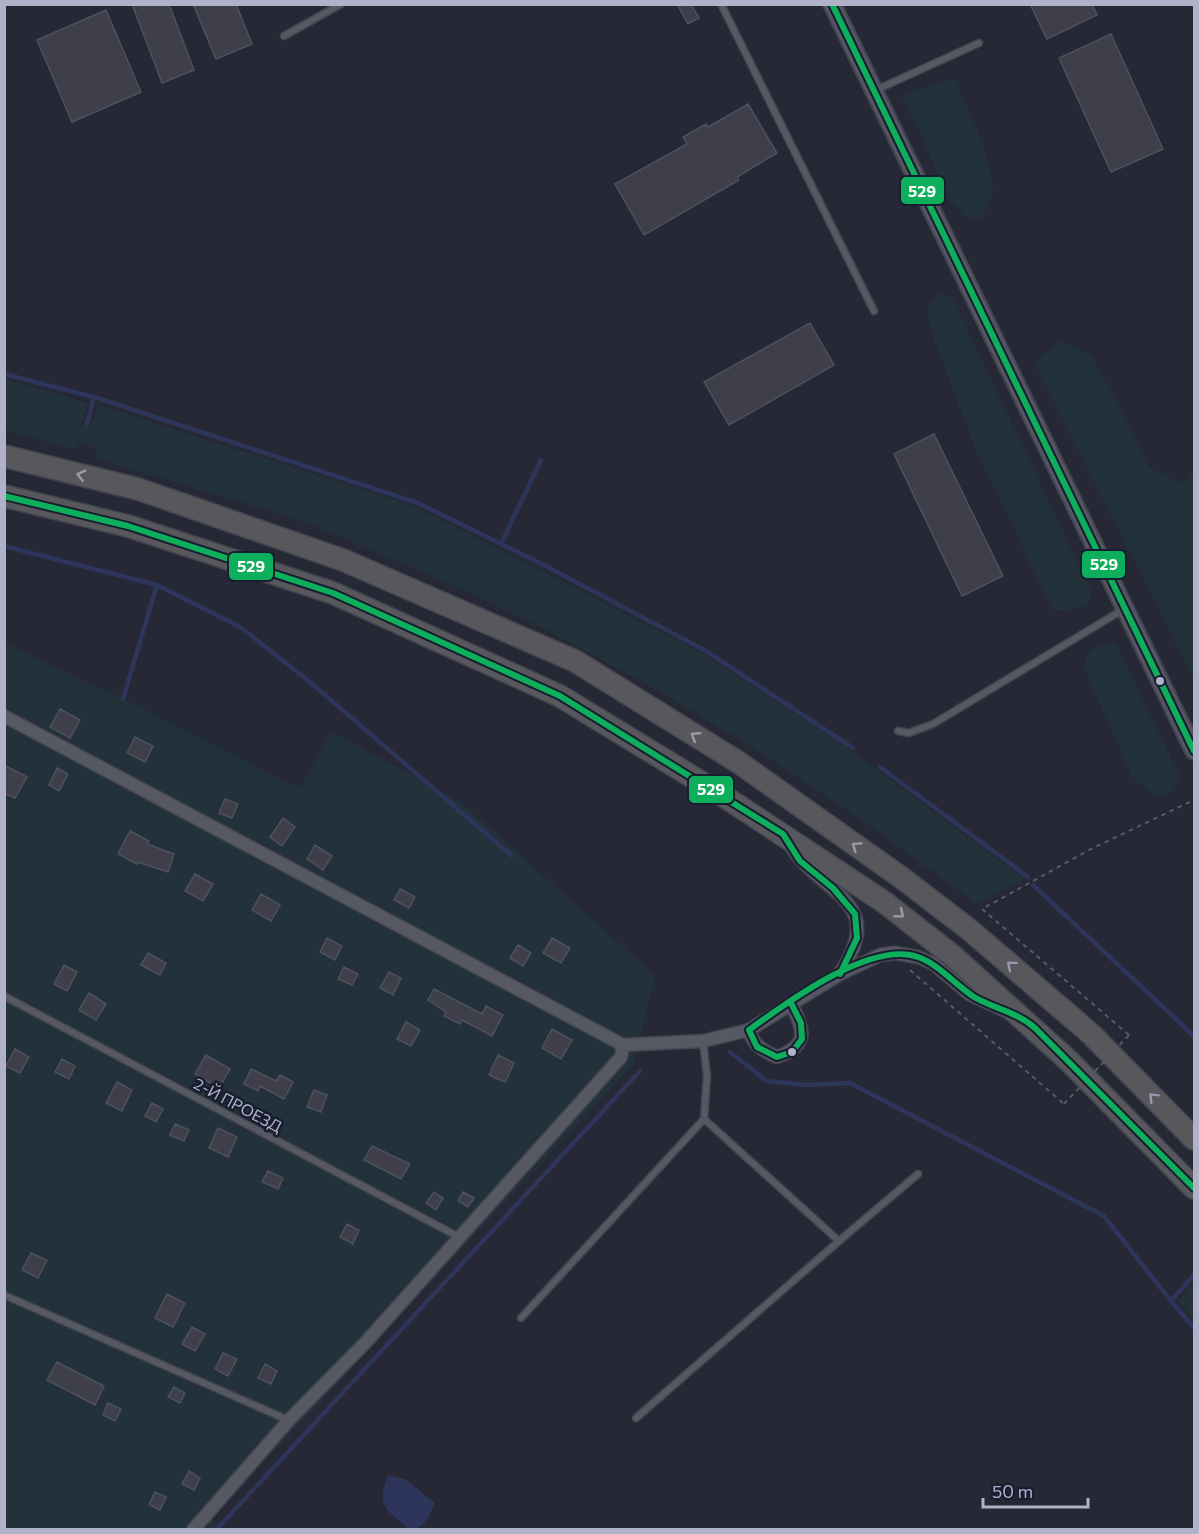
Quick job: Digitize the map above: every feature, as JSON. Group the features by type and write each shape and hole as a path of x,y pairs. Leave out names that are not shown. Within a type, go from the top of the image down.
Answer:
{"highway":[{"path":"4,456 138,489 343,560 575,661 738,762 945,911 1091,1034 1194,1139"},
{"path":"4,496 128,526 333,592 560,696 783,834 884,902 953,956 1020,1016 1194,1188"}],"street":[{"path":"832,4 1194,751"},
{"path":"4,716 623,1045 702,1041 749,1030 791,1003 880,955 912,955 934,964 969,994 991,1006 1020,1016"},
{"path":"783,834 800,861 833,888 855,914 857,938 840,975"},
{"path":"749,1030 757,1047 766,1053 777,1057 792,1052 802,1039 802,1030 791,1003"},
{"path":"193,1530 289,1420 366,1342 621,1057 623,1045"}],"lane":[{"path":"284,36 341,4"},
{"path":"721,4 874,311"},
{"path":"874,91 979,43"},
{"path":"898,731 909,733 933,724 1124,609"},
{"name":"2-Й ПРОЕЗД","path":"4,996 459,1237"},
{"path":"520,1318 704,1119 707,1076 702,1041"},
{"path":"704,1119 839,1241"},
{"path":"636,1418 918,1174"},
{"path":"4,1295 289,1420"}],"path":[{"path":"906,968 928,982 1064,1104 1129,1035 982,909 1091,849 1194,800"}],"shaded area":[{"path":"954,77 984,145 994,192 982,219 964,216 946,196 924,141 901,96"},
{"path":"939,292 953,299 1092,592 1089,603 1075,609 1054,611 977,454 931,331 927,306"},
{"path":"1061,341 1092,355 1150,468 1183,484 1194,473 1194,681 1034,362"},
{"path":"5,379 88,403 82,424 91,428 98,405 414,506 701,653 839,742 1021,876 1023,881 976,904 843,808 706,719 563,639 490,603 315,526 94,458 97,449 79,442 75,450 5,430"},
{"path":"5,643 116,695 300,788 332,731 462,803 656,976 634,1063 212,1519 223,1529 5,1530"},
{"path":"1108,643 1117,645 1180,777 1178,785 1170,794 1154,796 1132,777 1084,668 1086,656 1098,645"},
{"path":"1194,1283 1194,1319 1178,1301"}],"water":[{"path":"388,1475 405,1479 435,1503 426,1521 419,1527 409,1529 385,1507 383,1494"}],"building":[{"path":"132,4 169,4 194,70 162,83"},
{"path":"193,4 236,4 252,44 216,59"},
{"path":"677,4 691,4 699,18 688,24"},
{"path":"1030,4 1092,4 1097,15 1047,39"},
{"path":"106,10 141,92 72,122 37,40"},
{"path":"1111,34 1163,149 1111,172 1059,58"},
{"path":"748,104 777,153 737,177 739,180 644,235 615,184 687,144 683,137 706,124 708,127"},
{"path":"810,323 834,365 729,425 704,382"},
{"path":"934,434 1003,576 962,596 894,454"},
{"path":"60,709 80,720 70,738 50,727"},
{"path":"135,737 153,746 145,762 127,753"},
{"path":"4,765 27,777 15,798 4,793"},
{"path":"57,768 68,774 59,791 49,785"},
{"path":"225,799 238,804 232,818 219,813"},
{"path":"283,818 295,827 282,846 270,837"},
{"path":"130,831 149,841 147,844 174,854 168,872 138,862 137,864 118,854"},
{"path":"315,845 332,856 323,870 307,859"},
{"path":"195,874 213,884 203,901 185,891"},
{"path":"400,889 415,897 409,908 394,900"},
{"path":"261,894 280,905 271,921 252,910"},
{"path":"327,938 342,946 335,960 320,952"},
{"path":"552,938 570,948 561,963 543,953"},
{"path":"518,945 531,953 523,966 510,958"},
{"path":"148,953 166,963 160,975 141,965"},
{"path":"64,965 77,972 67,991 54,984"},
{"path":"344,967 358,974 352,985 338,979"},
{"path":"389,972 401,978 393,995 380,988"},
{"path":"434,989 482,1014 486,1006 503,1015 492,1036 462,1020 460,1024 444,1016 446,1012 428,1000"},
{"path":"89,993 106,1004 96,1020 79,1010"},
{"path":"406,1022 420,1030 411,1046 397,1039"},
{"path":"552,1029 572,1040 561,1059 542,1048"},
{"path":"15,1049 29,1057 20,1073 6,1066"},
{"path":"206,1055 230,1069 219,1088 195,1074"},
{"path":"498,1055 514,1063 505,1082 489,1075"},
{"path":"62,1059 75,1066 69,1079 55,1072"},
{"path":"251,1069 276,1081 280,1075 293,1082 284,1099 260,1086 258,1091 244,1084"},
{"path":"117,1082 132,1090 122,1111 106,1103"},
{"path":"314,1090 327,1095 321,1112 307,1107"},
{"path":"152,1103 163,1109 156,1122 145,1116"},
{"path":"175,1124 189,1130 184,1141 170,1135"},
{"path":"218,1128 237,1137 228,1157 209,1148"},
{"path":"372,1146 410,1164 401,1179 364,1160"},
{"path":"268,1171 283,1178 278,1189 262,1182"},
{"path":"434,1192 443,1198 436,1210 426,1203"},
{"path":"463,1192 474,1198 468,1207 458,1201"},
{"path":"347,1224 359,1230 353,1244 340,1237"},
{"path":"31,1253 47,1260 38,1278 22,1270"},
{"path":"167,1294 185,1303 173,1327 155,1318"},
{"path":"192,1327 205,1334 195,1351 182,1344"},
{"path":"223,1353 237,1359 228,1376 215,1369"},
{"path":"57,1362 104,1386 95,1405 47,1380"},
{"path":"265,1364 277,1371 271,1384 258,1378"},
{"path":"174,1387 185,1393 180,1403 168,1397"},
{"path":"108,1403 121,1409 115,1421 103,1415"},
{"path":"189,1471 200,1478 194,1490 182,1484"},
{"path":"155,1492 166,1497 160,1510 149,1505"}],"waterway":[{"path":"4,374 94,397 418,503 540,563 706,651 853,748"},
{"path":"87,424 94,397"},
{"path":"501,544 541,460"},
{"path":"4,546 157,585"},
{"path":"123,699 157,585 240,627 310,682 512,856"},
{"path":"880,767 1028,877"},
{"path":"1033,885 1194,1036"},
{"path":"730,1052 767,1081 806,1085 850,1083 1104,1216 1171,1301"},
{"path":"216,1530 640,1071"},
{"path":"1194,1275 1171,1301 1194,1328"}],"transit line":[{"name":"529","path":"832,4 1194,751"},
{"name":"529","path":"4,496 128,526 333,593 560,696 783,834 800,861 833,888 855,914 857,938 840,974"},
{"name":"529","path":"791,1003 801,1023 802,1039 792,1052 777,1057 757,1047 749,1030 806,991 854,966 877,957 899,954 918,957 940,970 974,997 1021,1018 1035,1028 1194,1188"}]}
